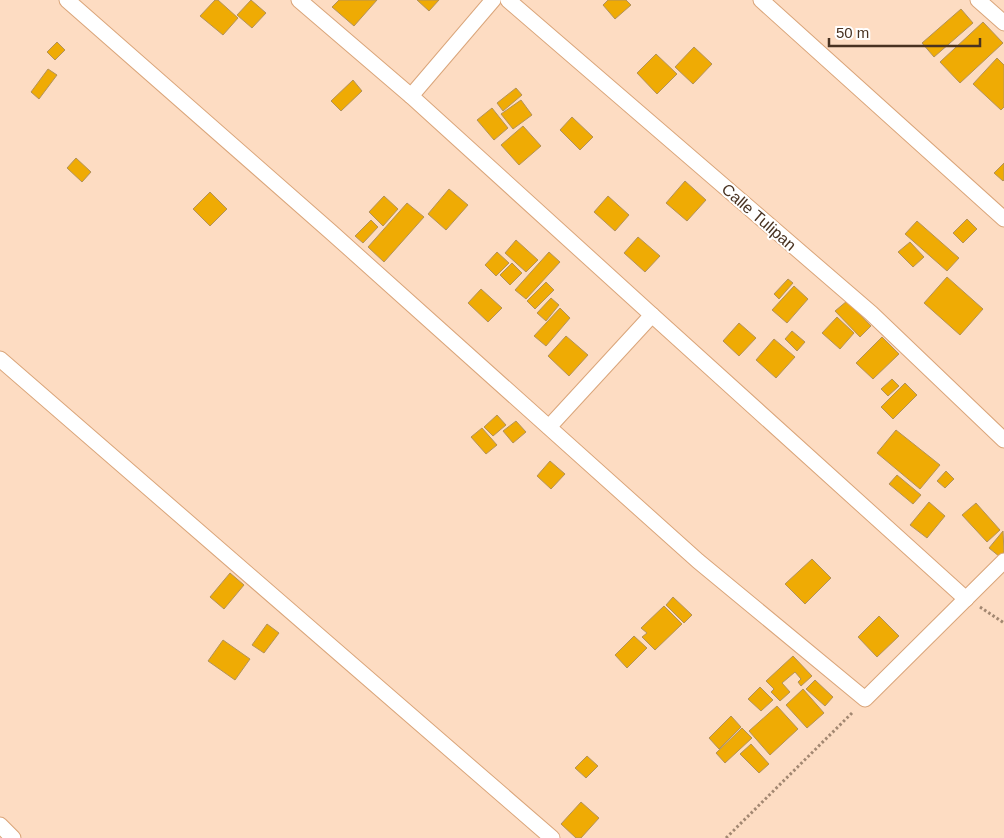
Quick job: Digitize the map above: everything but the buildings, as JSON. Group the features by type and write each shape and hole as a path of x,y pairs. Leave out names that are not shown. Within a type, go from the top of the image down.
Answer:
{"street":[{"path":"67,0 698,561 865,700 1004,562"},
{"path":"299,0 411,96 966,599"},
{"path":"411,96 493,0"},
{"name":"Calle Tulipan","path":"508,0 871,314 1004,440"},
{"path":"761,0 1004,219"},
{"path":"978,0 1004,23"},
{"path":"549,427 652,315"},
{"path":"0,359 552,838"},
{"path":"0,825 13,838"}],"path":[{"path":"966,599 1004,623"},
{"path":"726,838 865,700"}]}
